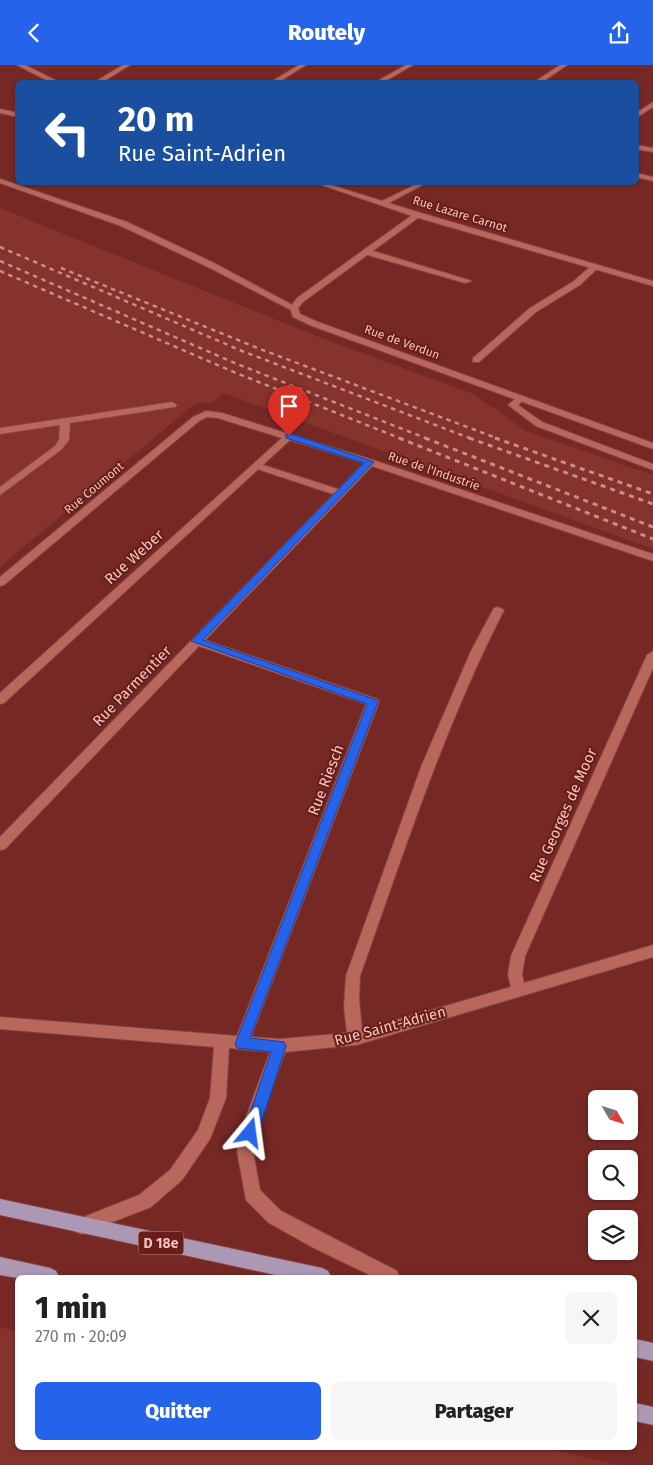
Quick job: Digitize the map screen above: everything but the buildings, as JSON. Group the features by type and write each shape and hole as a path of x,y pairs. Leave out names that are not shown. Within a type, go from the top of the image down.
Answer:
{"main road":[{"name":"D 18e","path":"0,1207 313,1275"},
{"path":"0,1266 41,1275"},
{"path":"637,1348 653,1352"},
{"path":"637,1412 653,1416"}],"street":[{"path":"20,65 52,80"},
{"path":"101,80 127,65"},
{"path":"276,80 304,65"},
{"path":"383,80 410,65"},
{"path":"541,80 564,65"},
{"path":"639,114 653,104"},
{"path":"0,111 15,114"},
{"path":"639,148 653,150"},
{"path":"639,176 653,179"},
{"name":"Rue de Verdun","path":"0,181 124,224 211,265 294,308 296,315 315,324 653,446"},
{"name":"Rue Lazare Carnot","path":"325,185 418,215 653,284"},
{"path":"382,203 420,185"},
{"path":"294,308 300,300 418,215"},
{"path":"367,252 468,281"},
{"path":"476,359 533,310 577,283 595,267"},
{"path":"520,398 513,405 539,423 653,467"},
{"path":"0,431 172,405"},
{"name":"Rue de l'Industrie","path":"206,414 219,415 370,462 653,558"},
{"name":"Rue Coumont","path":"0,583 196,419 206,414"},
{"path":"0,492 58,448 64,440 65,421"},
{"name":"Rue Weber","path":"0,700 289,436"},
{"name":"Rue Parmentier","path":"0,845 370,462"},
{"path":"257,465 340,493"},
{"path":"356,1038 350,997 353,976 427,767 477,651 498,610"},
{"name":"Rue Riesch","path":"196,641 373,702 242,1044"},
{"name":"Rue Georges de Moor","path":"519,991 514,975 518,957 653,655"},
{"name":"Rue Saint-Adrien","path":"0,1023 242,1044 280,1046 323,1043 356,1038 653,951"},
{"path":"82,1226 145,1201 176,1175 204,1134 218,1098 222,1042"},
{"path":"280,1046 255,1114 245,1151 252,1194 275,1217 318,1241 387,1275"}],"shaded area":[{"path":"0,208 314,335 473,394 526,431 653,475 653,549 223,393 212,403 197,402 0,567"},
{"path":"0,1327 15,1331 15,1450 552,1450 618,1465 0,1465"}],"railway":[{"path":"0,247 242,351 472,439"},
{"path":"0,261 237,364 428,439"},
{"path":"61,268 260,349 499,439"},
{"path":"0,271 236,373 402,439"},
{"path":"399,438 653,539"},
{"path":"425,438 653,527"},
{"path":"469,438 653,504"},
{"path":"495,438 653,494"}],"route":[{"path":"250,1133 280,1046 242,1044 373,702 196,641 370,462 289,436"}]}
